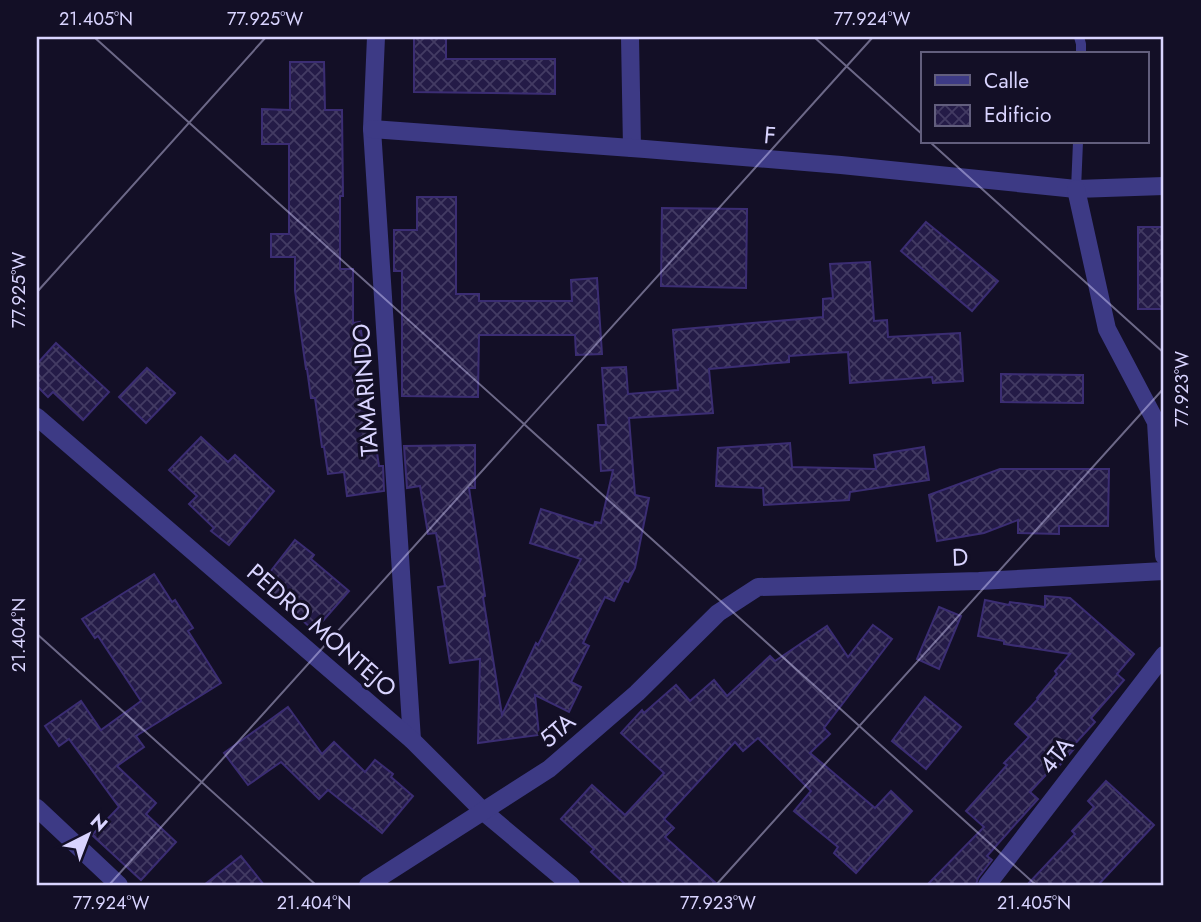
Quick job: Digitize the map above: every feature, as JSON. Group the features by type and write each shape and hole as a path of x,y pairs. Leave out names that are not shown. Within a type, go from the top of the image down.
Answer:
{"street":[{"name":"TAMARINDO","path":"376,37 372,129 412,740"},
{"path":"630,37 632,148"},
{"name":"F","path":"372,129 855,167 1076,189 1164,186"},
{"path":"1076,189 1107,329 1160,422 1164,556"},
{"name":"PEDRO MONTEJO","path":"37,416 412,740 484,812 571,885"},
{"name":"D","path":"758,587 979,581 1164,570"},
{"name":"5TA","path":"368,885 549,769 637,693 718,613 758,587"},
{"name":"4TA","path":"987,885 1164,655"},
{"path":"37,808 119,885"}],"lane":[{"path":"1076,189 1078,144"}],"building":[{"path":"414,37 446,37 446,59 555,59 555,94 414,92"},
{"path":"290,62 324,62 325,110 342,110 340,269 353,269 353,323 360,322 375,446 379,466 383,466 384,491 347,496 344,472 328,474 315,398 311,398 306,369 295,291 295,257 271,257 271,234 289,234 289,144 262,144 262,109 290,110"},
{"path":"417,197 456,197 456,294 479,294 479,301 572,301 571,280 597,278 602,354 576,355 575,335 479,335 478,397 402,396 402,271 394,271 394,230 417,230"},
{"path":"662,208 747,209 746,288 661,286"},
{"path":"926,222 998,281 972,311 901,251"},
{"path":"1138,227 1164,227 1164,309 1138,309"},
{"path":"870,262 874,321 887,320 888,337 960,333 963,381 933,383 932,377 850,383 848,352 789,356 789,362 709,369 713,413 629,418 635,495 649,498 635,568 628,582 624,580 614,601 605,597 583,643 589,646 571,682 581,687 569,712 535,695 539,735 478,743 480,659 450,663 438,587 445,586 436,533 428,534 420,486 407,488 404,446 475,445 475,488 469,488 502,715 536,643 538,645 581,559 530,543 541,509 594,526 595,522 601,523 613,470 601,471 598,425 606,425 602,368 626,367 628,394 678,390 673,330 823,317 823,299 833,298 830,264"},
{"path":"56,343 109,392 83,420 53,392 48,397 37,386 37,364"},
{"path":"147,368 175,393 146,423 119,397"},
{"path":"1001,374 1083,375 1083,403 1001,402"},
{"path":"201,437 228,462 235,455 274,491 229,545 211,531 214,528 189,504 197,496 169,470"},
{"path":"790,443 792,467 876,469 874,455 924,447 929,480 850,492 849,500 764,505 763,488 716,486 718,448"},
{"path":"1000,469 1109,469 1108,526 1059,526 1059,534 1018,533 1018,520 984,533 937,541 929,495"},
{"path":"295,540 314,555 311,559 349,591 314,631 260,585"},
{"path":"154,574 193,628 188,631 221,683 136,736 144,747 117,766 156,803 146,814 176,842 141,880 92,835 119,807 69,739 59,746 45,726 81,701 101,730 141,701 98,636 95,638 82,619"},
{"path":"1045,596 1070,598 1134,654 1117,674 1124,680 1091,718 1095,722 1072,747 1074,749 1030,792 1038,799 987,856 992,860 976,885 927,885 984,827 966,811 1007,765 1004,763 1029,737 1015,724 1038,699 1057,674 1055,671 1070,654 1004,644 1004,641 978,636 985,600 1009,605 1010,602 1045,607"},
{"path":"939,607 961,616 939,669 917,659"},
{"path":"873,625 892,639 824,728 830,734 810,753 875,808 891,791 912,811 856,873 834,853 838,847 794,811 811,791 758,738 743,751 735,742 664,819 674,828 665,837 718,885 626,885 591,852 594,849 561,819 592,785 625,815 664,773 621,733 642,710 644,713 676,685 690,701 714,680 727,696 770,656 775,661 827,626 848,657"},
{"path":"925,697 961,727 926,769 892,741"},
{"path":"288,707 322,754 334,742 365,772 375,760 393,774 391,777 413,796 382,833 328,790 319,799 281,762 248,785 224,753"},
{"path":"1106,781 1154,825 1098,885 1027,885 1075,834 1072,831 1094,807 1088,801"},
{"path":"241,856 264,885 204,885"}]}
